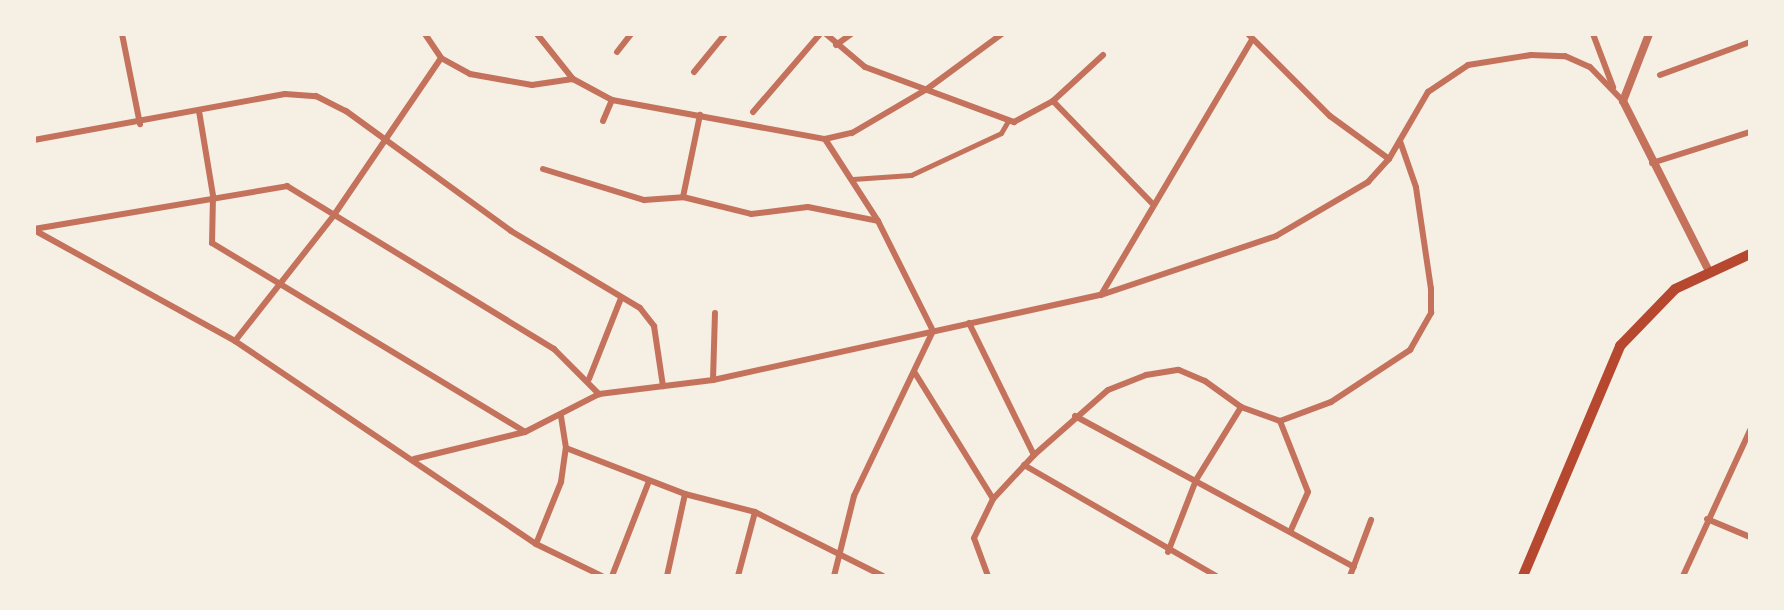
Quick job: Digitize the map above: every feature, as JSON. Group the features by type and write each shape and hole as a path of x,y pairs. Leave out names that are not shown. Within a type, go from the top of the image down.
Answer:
{"main road":[{"path":"1523,576 1620,346 1675,289 1708,269 1750,254"}],"street":[{"path":"122,34 140,124"},
{"path":"425,34 441,58 470,74 532,85 573,79"},
{"path":"537,34 573,79 612,100 825,139 852,133 927,89 1002,34"},
{"path":"617,52 631,34"},
{"path":"694,72 725,34"},
{"path":"753,112 823,34 865,67 1008,121 1029,116 1053,101 1103,55"},
{"path":"836,45 851,34"},
{"path":"1593,34 1614,89"},
{"path":"1623,101 1649,34"},
{"path":"1101,295 1250,37 1330,116 1389,159"},
{"path":"1660,75 1750,42"},
{"path":"414,459 525,432 599,394 713,380 1101,295 1276,236 1357,189 1389,159 1428,92 1468,65 1531,55 1565,56 1590,67 1614,89 1623,101 1708,269"},
{"path":"235,341 277,282 334,215 441,58"},
{"path":"34,140 140,124 285,94 316,96 346,111 511,231 640,308 654,326 663,386"},
{"path":"603,121 612,100"},
{"path":"1053,101 1152,203"},
{"path":"199,111 213,196 212,243 525,432"},
{"path":"683,197 700,115"},
{"path":"853,179 911,175 1001,133 1008,121"},
{"path":"1652,163 1750,132"},
{"path":"825,139 878,221 933,331 854,496 834,576"},
{"path":"988,576 974,538 993,499 1075,416 1108,390 1146,375 1179,370 1205,381 1241,407 1280,421 1331,402 1410,350 1424,333 1431,289 1416,187 1400,141"},
{"path":"543,169 588,186 644,200 683,197 751,214 808,207 878,221"},
{"path":"34,230 213,196 287,186 554,349 589,379 599,394"},
{"path":"34,230 235,341 536,544 602,576"},
{"path":"589,379 621,298"},
{"path":"713,380 715,313"},
{"path":"969,323 1034,455"},
{"path":"915,373 993,499"},
{"path":"1168,552 1196,480 1241,407"},
{"path":"536,544 561,482 566,448 561,416"},
{"path":"1075,416 1291,530 1354,567"},
{"path":"1280,421 1308,492 1291,530"},
{"path":"1683,576 1750,430"},
{"path":"566,448 685,494 755,512 883,576"},
{"path":"1024,465 1168,552 1216,576"},
{"path":"612,576 649,481"},
{"path":"667,576 685,494"},
{"path":"738,576 755,512"},
{"path":"1707,519 1750,537"},
{"path":"1350,576 1371,520"}]}
